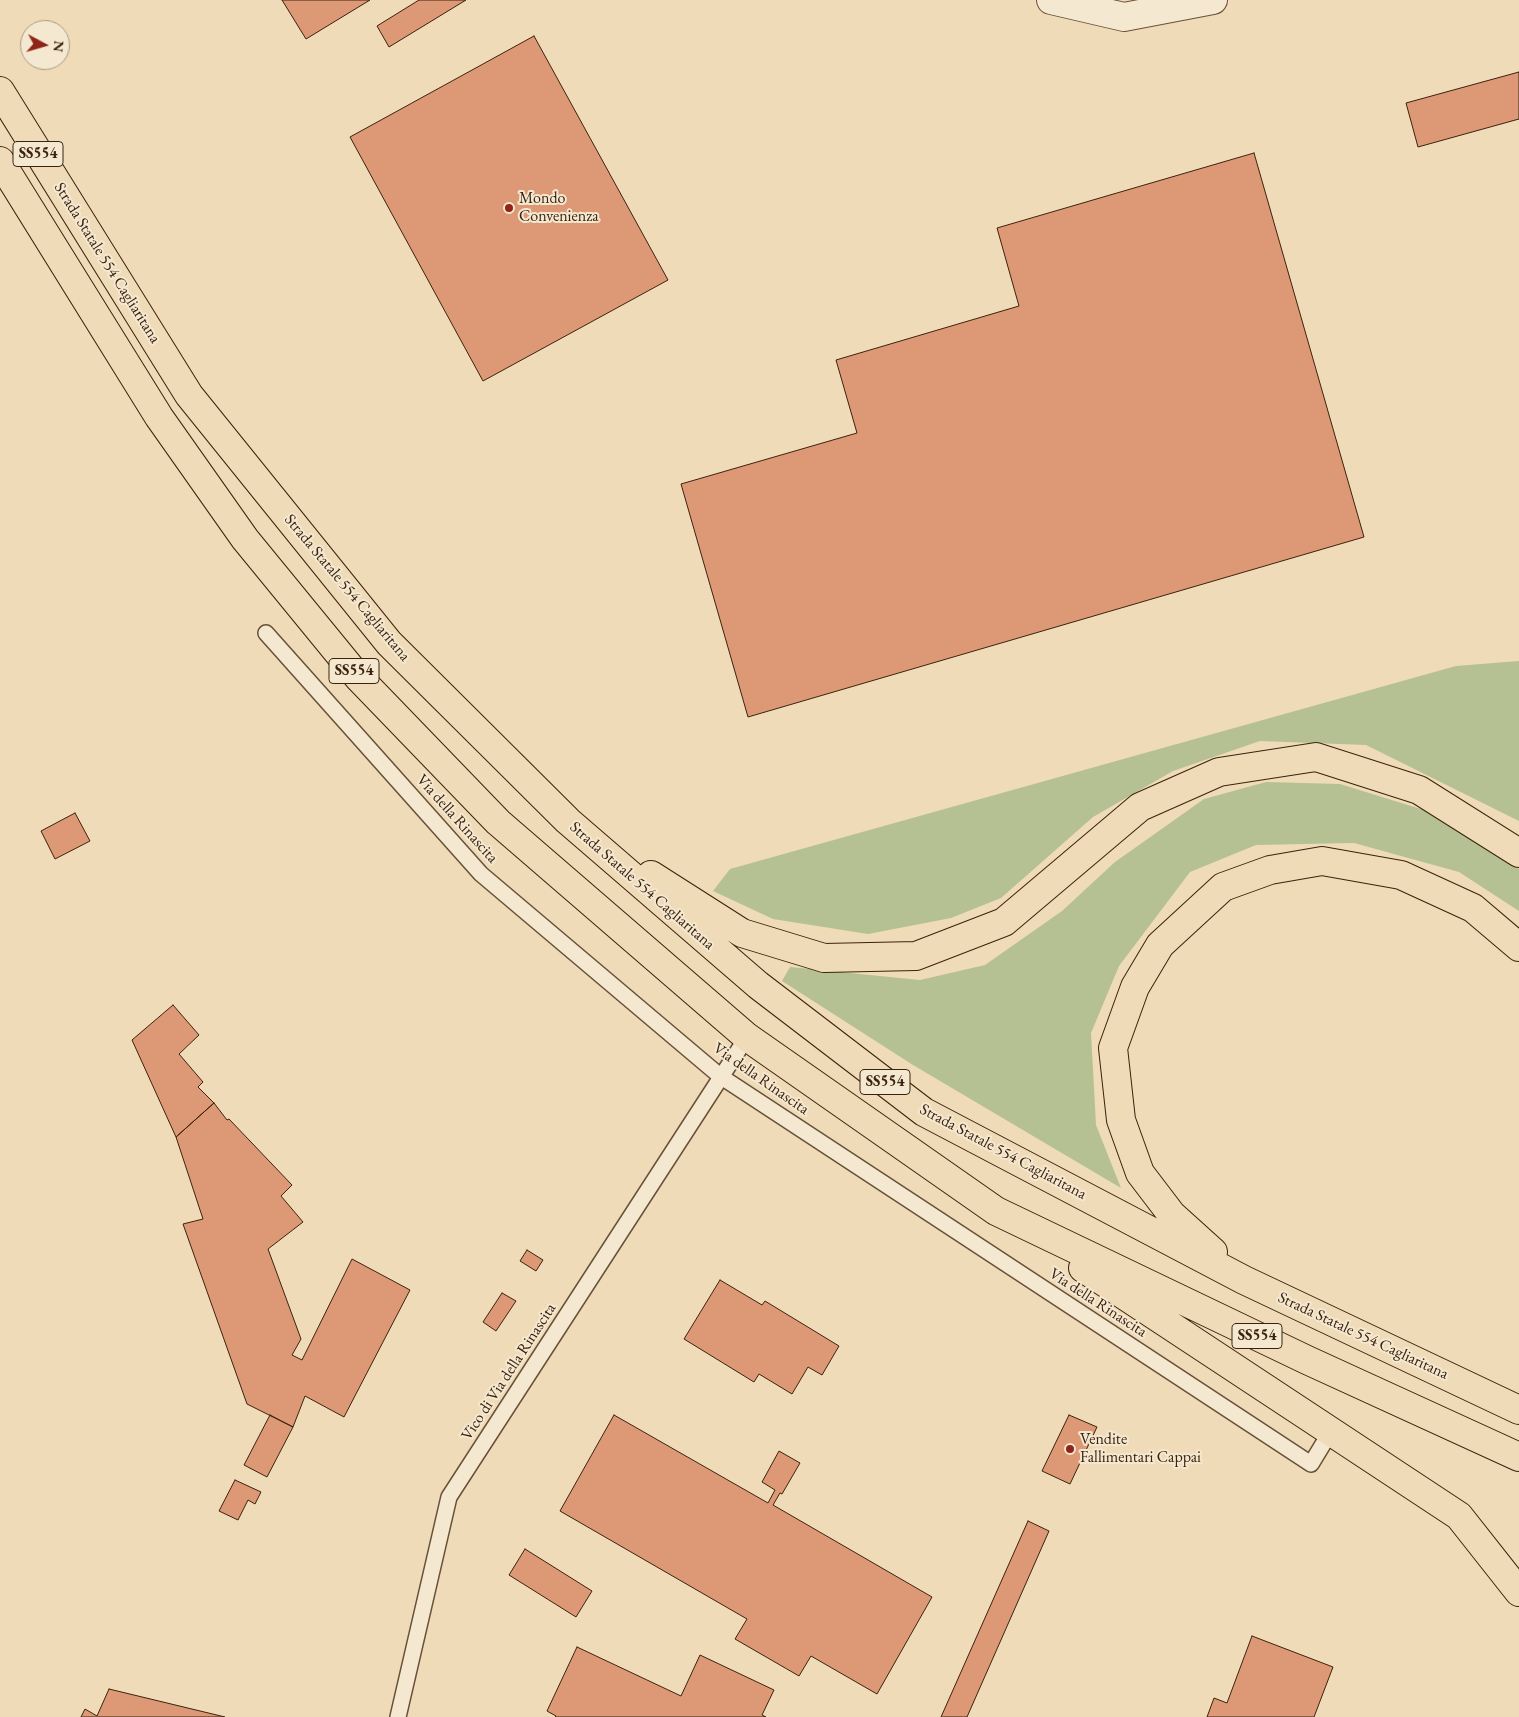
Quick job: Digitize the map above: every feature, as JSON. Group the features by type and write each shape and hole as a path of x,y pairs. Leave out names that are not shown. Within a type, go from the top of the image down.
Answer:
{"highway":[{"name":"Strada Statale 554 Cagliaritana","path":"0,92 189,395 389,643 568,821 758,985 924,1112 1244,1280 1519,1410"},
{"name":"SS554","path":"0,161 165,425 245,540 358,677 498,822 747,1037 996,1211 1308,1360 1519,1457"},
{"path":"568,821 742,933 824,958 916,956 1004,922 1140,807 1219,772 1316,757 1419,790 1519,853"},
{"path":"1244,1280 1172,1215 1140,1173 1122,1120 1113,1048 1136,987 1160,945 1224,887 1270,870 1322,861 1401,875 1473,908 1519,947"},
{"path":"996,1211 1459,1516 1519,1592"}],"street":[{"path":"1051,0 1124,17 1213,0"}],"lane":[{"name":"Via della Rinascita","path":"266,633 481,874 720,1076 1311,1464 1331,1431"},
{"name":"Vico di Via della Rinascita","path":"398,1717 449,1497 747,1037"}],"green space":[{"path":"1519,661 1519,821 1366,745 1260,741 1173,771 1093,817 1001,898 951,918 868,934 773,919 713,891 730,869 1456,666"},
{"path":"1266,782 1340,784 1424,810 1519,869 1519,911 1459,872 1354,843 1256,845 1190,872 1119,966 1091,1033 1096,1125 1121,1188 913,1065 782,981 790,967 920,980 985,965 1062,911 1115,862 1204,799"}],"building":[{"path":"282,0 370,0 306,39"},
{"path":"419,0 466,0 389,47 377,26"},
{"name":"Mondo Convenienza","path":"534,36 668,280 483,381 350,137"},
{"path":"1519,72 1519,119 1418,147 1406,103"},
{"path":"1254,153 1364,537 748,717 681,484 857,433 836,360 1019,306 997,228"},
{"path":"75,813 90,841 55,859 41,831"},
{"path":"173,1005 199,1035 179,1054 203,1082 198,1087 214,1103 176,1137 132,1040"},
{"path":"214,1103 227,1120 229,1119 292,1185 281,1196 303,1222 268,1249 301,1339 292,1355 302,1360 352,1259 410,1290 344,1417 305,1396 293,1427 247,1404 183,1224 203,1219 176,1137"},
{"path":"527,1250 543,1260 536,1271 520,1261"},
{"path":"720,1280 762,1305 765,1301 839,1346 822,1375 808,1367 792,1394 759,1374 754,1382 684,1339"},
{"path":"502,1293 516,1301 496,1331 483,1322"},
{"path":"270,1415 293,1427 267,1477 244,1465"},
{"path":"614,1415 768,1503 775,1490 762,1482 779,1451 800,1463 782,1494 780,1493 773,1505 932,1597 877,1694 811,1656 799,1676 735,1639 747,1619 560,1511"},
{"name":"Vendite Fallimentari Cappai","path":"1069,1415 1097,1427 1070,1484 1042,1471"},
{"path":"235,1480 261,1492 255,1504 248,1500 238,1520 219,1511"},
{"path":"1028,1521 1049,1531 967,1717 941,1717"},
{"path":"525,1549 592,1591 576,1617 509,1575"},
{"path":"1252,1636 1333,1667 1314,1717 1207,1717 1214,1698 1227,1703"},
{"path":"577,1647 681,1696 700,1655 774,1690 762,1715 766,1717 555,1717 547,1711"},
{"path":"109,1689 225,1717 81,1717 85,1709 97,1716"}],"place":[{"name":"Mondo Convenienza","path":"509,208"},
{"name":"Vendite Fallimentari Cappai","path":"1070,1449"}]}
